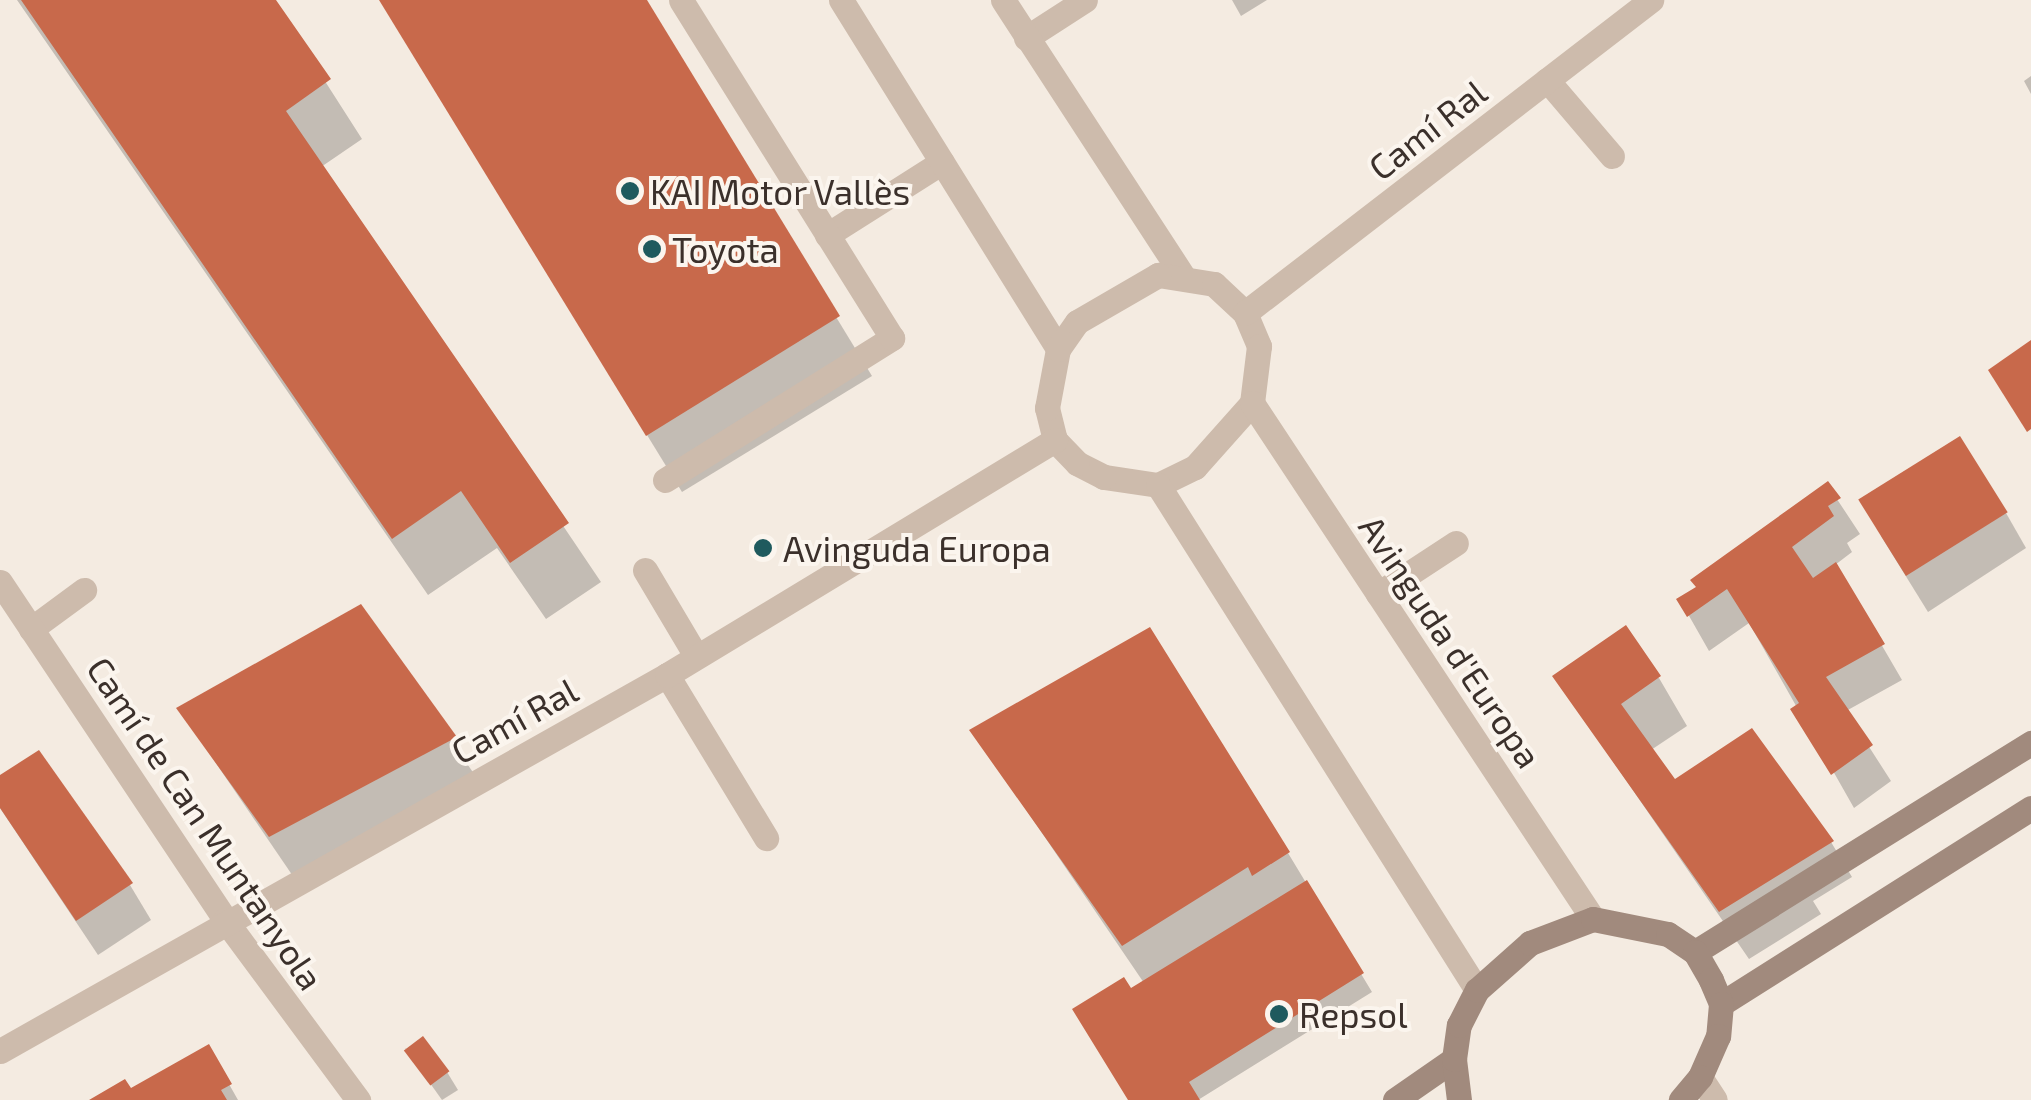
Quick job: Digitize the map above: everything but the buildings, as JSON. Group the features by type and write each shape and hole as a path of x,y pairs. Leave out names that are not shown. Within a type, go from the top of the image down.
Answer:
{"main road":[{"path":"1695,952 2031,742"},
{"path":"1720,1004 2031,808"},
{"path":"1460,1100 1454,1060 1459,1026 1477,990 1530,942 1593,918 1668,934 1695,952 1720,1004 1718,1036 1700,1077 1681,1100"},
{"path":"1395,1100 1454,1060"}],"street":[{"path":"665,480 892,338 681,0"},
{"path":"841,0 1058,348"},
{"path":"1004,0 1182,276"},
{"path":"1026,38 1085,0"},
{"name":"Camí Ral","path":"1245,312 1651,0"},
{"path":"1547,80 1612,156"},
{"path":"827,235 942,162"},
{"path":"1158,275 1182,276 1214,284 1245,312 1259,346 1252,402 1194,467 1158,485 1104,478 1077,463 1056,440 1047,408 1058,348 1077,322 1106,300 1158,275"},
{"name":"Avinguda d'Europa","path":"1252,402 1593,918"},
{"name":"Camí Ral","path":"0,1051 225,920 667,675 1056,440"},
{"path":"1158,485 1477,990"},
{"path":"1378,594 1456,543"},
{"path":"645,570 696,656"},
{"name":"Camí de Can Muntanyola","path":"0,582 225,920 358,1100"},
{"path":"31,628 84,590"},
{"path":"667,675 766,838"},
{"path":"1700,1077 1715,1100"}],"place":[{"name":"KAI Motor Vallès","path":"630,191"},
{"name":"Toyota","path":"652,249"},
{"name":"Avinguda Europa","path":"763,548"},
{"name":"Repsol","path":"1279,1014"}]}
